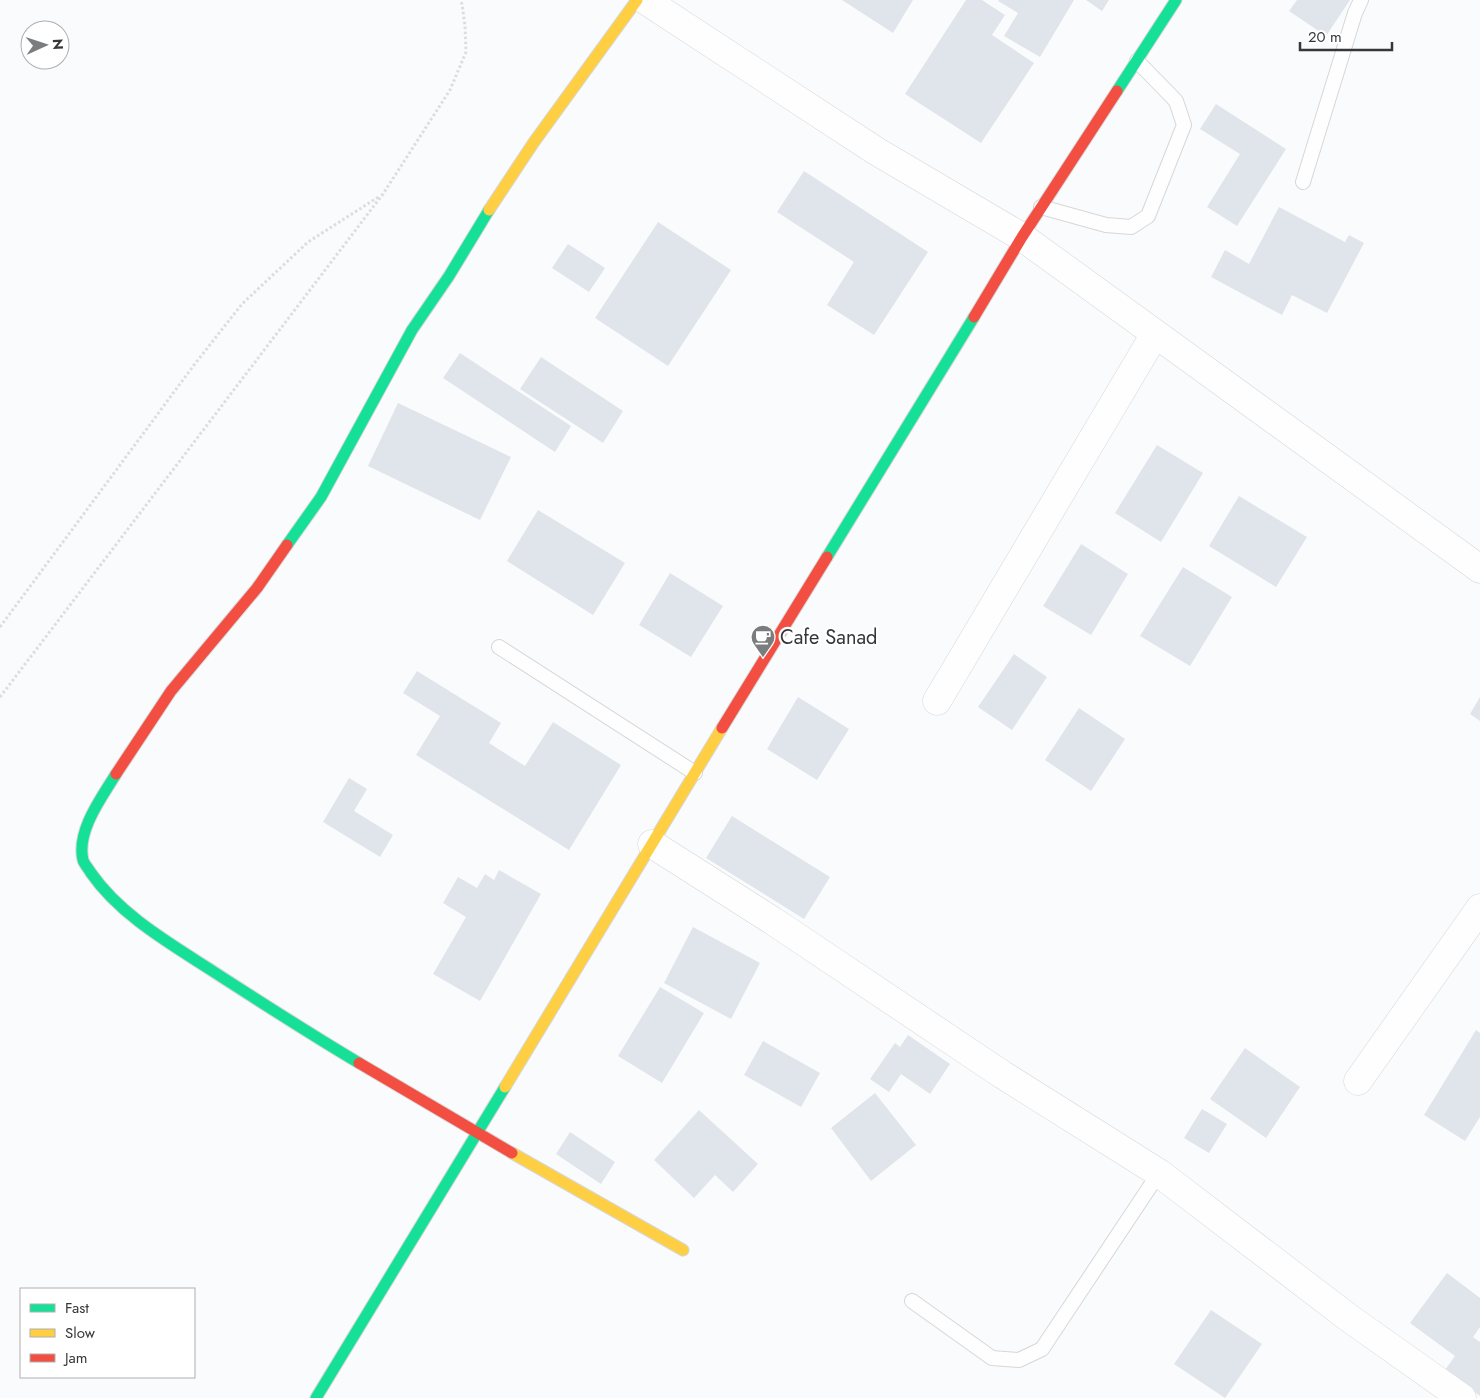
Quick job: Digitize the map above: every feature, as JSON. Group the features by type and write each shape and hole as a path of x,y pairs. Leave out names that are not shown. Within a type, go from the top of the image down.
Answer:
{"street":[{"path":"637,0 534,142 482,221 449,276 412,330 321,497 257,588 172,691 117,772 93,812 83,836 83,861 97,881 144,924 168,942 305,1031 477,1133 683,1250"},
{"path":"645,0 876,151 1022,237 1480,570"},
{"path":"316,1398 1022,237 1176,0"},
{"path":"937,701 1155,334"},
{"path":"652,844 773,921 1003,1075 1159,1173 1349,1318 1462,1398"},
{"path":"1358,1081 1480,908"}],"lane":[{"path":"1303,182 1355,13 1361,0"},
{"path":"1042,207 1106,225 1122,227 1131,227 1148,216 1184,125 1176,101 1137,61"},
{"path":"499,647 695,773"},
{"path":"912,1301 992,1358 1019,1360 1042,1349 1159,1173"}],"path":[{"path":"0,697 383,194 450,90 463,60 466,52 465,26 460,0"},
{"path":"0,627 194,365 242,304 308,242 383,194"}],"building":[{"path":"842,0 913,0 893,33"},
{"path":"966,0 982,0 1005,15 992,35 1034,63 981,143 905,94"},
{"path":"999,0 1074,0 1040,57 1004,36 1018,13"},
{"path":"1086,0 1109,0 1102,11"},
{"path":"1297,0 1350,0 1326,36 1289,11"},
{"path":"1216,104 1286,149 1237,226 1207,207 1240,154 1200,129"},
{"path":"804,171 928,252 874,335 827,305 854,262 777,212"},
{"path":"1279,207 1345,242 1349,235 1364,243 1327,313 1292,295 1282,315 1211,277 1225,250 1249,264"},
{"path":"658,222 731,270 668,366 595,318"},
{"path":"568,244 605,268 589,292 552,268"},
{"path":"460,353 571,426 555,452 443,378"},
{"path":"541,357 623,411 603,443 520,389"},
{"path":"398,403 511,457 480,520 368,466"},
{"path":"1157,445 1203,473 1161,542 1115,513"},
{"path":"1239,496 1307,537 1276,587 1209,546"},
{"path":"538,510 625,563 593,615 507,561"},
{"path":"1081,544 1128,574 1091,635 1043,606"},
{"path":"1183,567 1232,597 1190,666 1140,636"},
{"path":"670,573 723,606 691,657 639,625"},
{"path":"1014,654 1047,677 1012,730 978,707"},
{"path":"417,671 501,723 489,743 525,766 553,722 621,765 569,850 416,755 440,716 403,693"},
{"path":"798,697 849,729 817,780 767,749"},
{"path":"1480,697 1480,721 1470,714"},
{"path":"1079,708 1125,739 1091,791 1045,760"},
{"path":"349,778 367,789 354,811 393,835 380,857 323,822"},
{"path":"732,816 830,877 804,919 706,858"},
{"path":"499,870 541,894 480,1001 433,974 466,917 443,903 458,877 477,888 485,874 494,880"},
{"path":"693,927 760,963 731,1019 664,983"},
{"path":"660,987 704,1013 662,1083 618,1056"},
{"path":"1476,1030 1480,1033 1480,1117 1465,1141 1424,1115"},
{"path":"908,1035 950,1064 930,1094 901,1074 889,1092 870,1079 895,1043 900,1047"},
{"path":"763,1041 820,1073 801,1107 744,1075"},
{"path":"1245,1048 1300,1087 1266,1138 1210,1099"},
{"path":"875,1093 916,1145 871,1181 831,1128"},
{"path":"1202,1109 1227,1124 1209,1153 1184,1138"},
{"path":"699,1110 758,1164 733,1192 715,1175 694,1198 654,1160"},
{"path":"570,1132 615,1162 601,1184 556,1154"},
{"path":"1447,1273 1480,1298 1480,1327 1473,1337 1480,1342 1480,1396 1445,1370 1455,1356 1410,1323"},
{"path":"1211,1310 1262,1344 1225,1398 1174,1364"}],"traffic: fast":[{"path":"1117,91 1176,0"},
{"path":"287,545 321,497 412,330 449,276 489,210"},
{"path":"827,557 974,317"},
{"path":"116,774 92,815 83,838 84,863 103,888 132,916 164,940 359,1063"},
{"path":"316,1398 505,1087"}],"traffic: slow":[{"path":"489,210 534,142 637,0"},
{"path":"505,1087 722,728"},
{"path":"512,1153 683,1250"}],"traffic: jam":[{"path":"974,317 1022,237 1117,91"},
{"path":"116,774 171,691 257,588 287,545"},
{"path":"722,728 827,557"},
{"path":"359,1063 512,1153"}],"place":[{"name":"Cafe Sanad","path":"763,658"}]}
